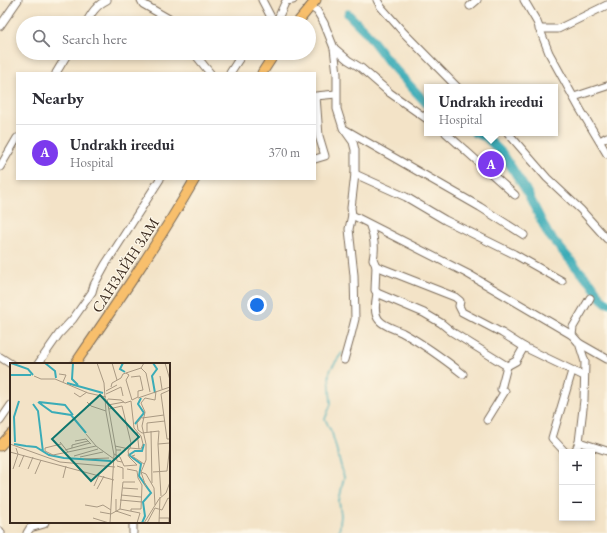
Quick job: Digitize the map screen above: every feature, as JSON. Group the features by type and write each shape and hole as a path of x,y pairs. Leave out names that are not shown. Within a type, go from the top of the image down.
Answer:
{"main road":[{"path":"303,16 313,3"},
{"path":"263,72 270,60"},
{"name":"САНЗАЙН ЗАМ","path":"76,363 165,230 194,180"},
{"path":"0,446 10,435"}],"street":[{"path":"0,26 18,0"},
{"path":"90,16 93,10 106,0"},
{"path":"141,0 143,4 164,16"},
{"path":"262,0 271,16"},
{"path":"278,16 286,1 293,0"},
{"path":"377,0 381,7 404,33 454,84"},
{"path":"470,6 477,0"},
{"path":"524,0 549,53 607,154"},
{"path":"313,3 324,23 334,48 337,74 337,109 342,128 353,142 355,150 355,174 351,208 352,215 349,230 354,275 354,319 344,360"},
{"path":"539,29 558,29 607,5"},
{"path":"334,48 348,60 361,68 390,93 424,117"},
{"path":"57,72 64,60"},
{"path":"200,60 209,72"},
{"path":"231,72 238,60"},
{"path":"574,97 607,86"},
{"path":"316,160 325,156 319,136 316,96 336,94"},
{"path":"342,128 480,207 524,235"},
{"path":"449,136 515,195"},
{"path":"511,136 547,178 581,210 607,239"},
{"path":"600,141 607,137"},
{"path":"0,167 16,140"},
{"path":"355,174 406,197 562,281"},
{"path":"39,363 92,292 94,285 105,265 159,180"},
{"path":"352,215 370,226 468,274 572,335 579,344 584,362 584,400 579,442 576,449"},
{"path":"370,226 375,240 375,253 373,259 376,266 374,290 377,293 441,322 452,332 507,366"},
{"path":"376,266 458,299 460,301 462,312 502,333 524,347 572,372 584,376"},
{"path":"377,293 375,306 379,321 436,353 462,374"},
{"path":"572,335 573,327 590,298"},
{"path":"579,344 607,360"},
{"path":"488,420 504,391 501,389 507,366 516,361 524,347"},
{"path":"0,357 10,363"},
{"path":"562,449 552,438 572,372"},
{"path":"0,421 3,411"},
{"path":"579,442 607,451"},
{"path":"27,533 30,528 44,523"}],"waterway":[{"path":"348,14 366,32 391,65 424,101"},
{"path":"483,136 503,154 526,190 548,234 591,283 601,298 607,303"},
{"path":"339,533 341,515 339,501 344,477 332,433 325,419 331,404 329,374 342,353"}],"place":[{"name":"Undrakh ireedui","path":"491,164"}]}
